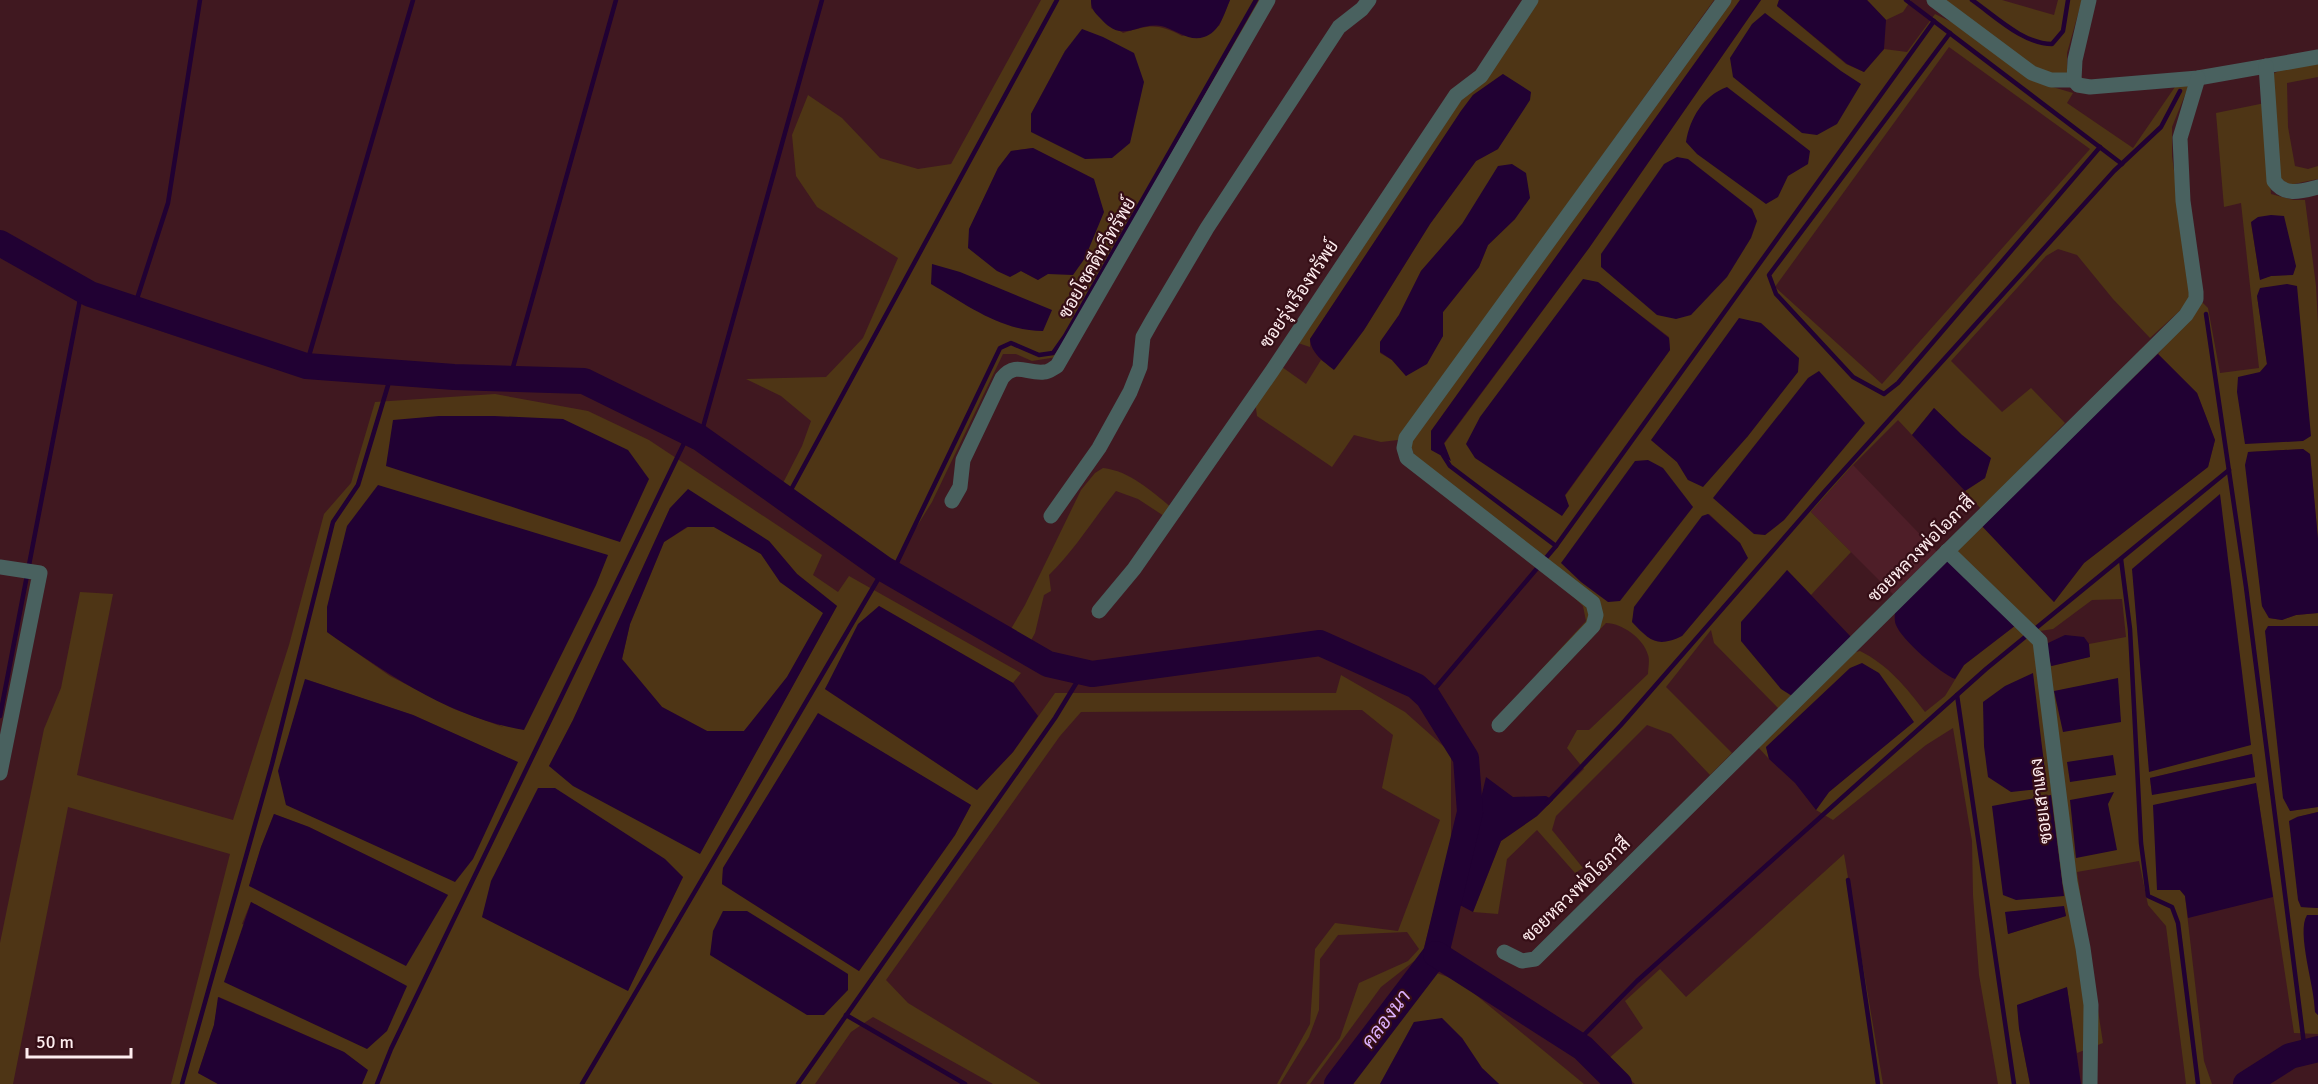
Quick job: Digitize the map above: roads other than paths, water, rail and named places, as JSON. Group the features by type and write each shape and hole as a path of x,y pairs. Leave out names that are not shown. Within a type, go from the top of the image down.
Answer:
{"street":[{"name":"ซอยโชคดีทวีทรัพย์","path":"952,501 960,487 963,460 1002,378 1008,371 1016,369 1045,372 1058,366 1268,0"},
{"path":"1051,516 1099,448 1130,392 1140,367 1143,337 1207,228 1339,27 1362,9 1369,0"},
{"name":"ซอยรุ่งเรืองทรัพย์","path":"1099,611 1134,569 1272,371 1456,95 1481,76 1531,0"},
{"path":"1499,725 1593,626 1596,615 1593,603 1407,458 1404,448 1406,438 1724,0"},
{"path":"1934,0 2032,73 2051,80 2074,80"},
{"path":"2089,0 2075,60 2074,80 2078,85 2090,87 2198,78 2318,57"},
{"path":"2266,66 2274,180 2278,187 2293,192 2318,187"},
{"name":"ซอยหลวงพ่อโอภาสี","path":"1504,952 1522,961 1535,959 2192,307 2196,292 2183,201 2180,138 2198,78"},
{"name":"ซอยเสาแดง","path":"1947,551 2040,640 2070,882 2091,1005 2090,1084"},
{"path":"0,773 40,573 6,568"}],"waterway":[{"path":"134,308 168,203 200,0"},
{"path":"306,366 413,0"},
{"path":"510,378 616,0"},
{"path":"700,438 822,0"},
{"path":"786,499 1057,0"},
{"path":"892,573 1000,348 1011,343 1039,355 1053,353 1065,336 1256,0"},
{"path":"1906,0 2122,164"},
{"path":"1972,0 2020,34 2041,43 2052,44 2063,31 2068,0"},
{"path":"1428,697 1556,546 1934,21"},
{"path":"1950,33 1769,275 1776,294 1853,377 1884,394 1898,383 2100,147"},
{"path":"1547,803 1621,725 1825,491 2114,171 2161,127 2180,91"},
{"name":"คลองนา","path":"0,243 90,294 306,366 454,377 584,381 700,438 884,569 1048,664 1092,674 1320,643 1416,686 1428,697 1466,758 1470,812 1436,954 1337,1084"},
{"path":"0,716 82,289"},
{"path":"2206,314 2246,587 2305,1052"},
{"path":"182,1084 272,764 333,522 358,485 392,372"},
{"path":"377,1084 391,1049 689,433"},
{"path":"1443,455 1450,466 1556,546"},
{"path":"1576,1043 1637,981 1986,669 2229,470"},
{"path":"2121,559 2130,629 2141,843 2148,896 2172,907 2178,923 2198,1084"},
{"path":"582,1084 884,569"},
{"path":"798,1084 1055,718 1083,672"},
{"path":"1957,695 2014,1084"},
{"path":"1470,812 1481,813"},
{"path":"1848,880 1878,1084"},
{"path":"1436,954 1583,1048 1619,1084"},
{"path":"846,1015 965,1084"},
{"path":"2246,1084 2290,1056 2318,1049"}]}
